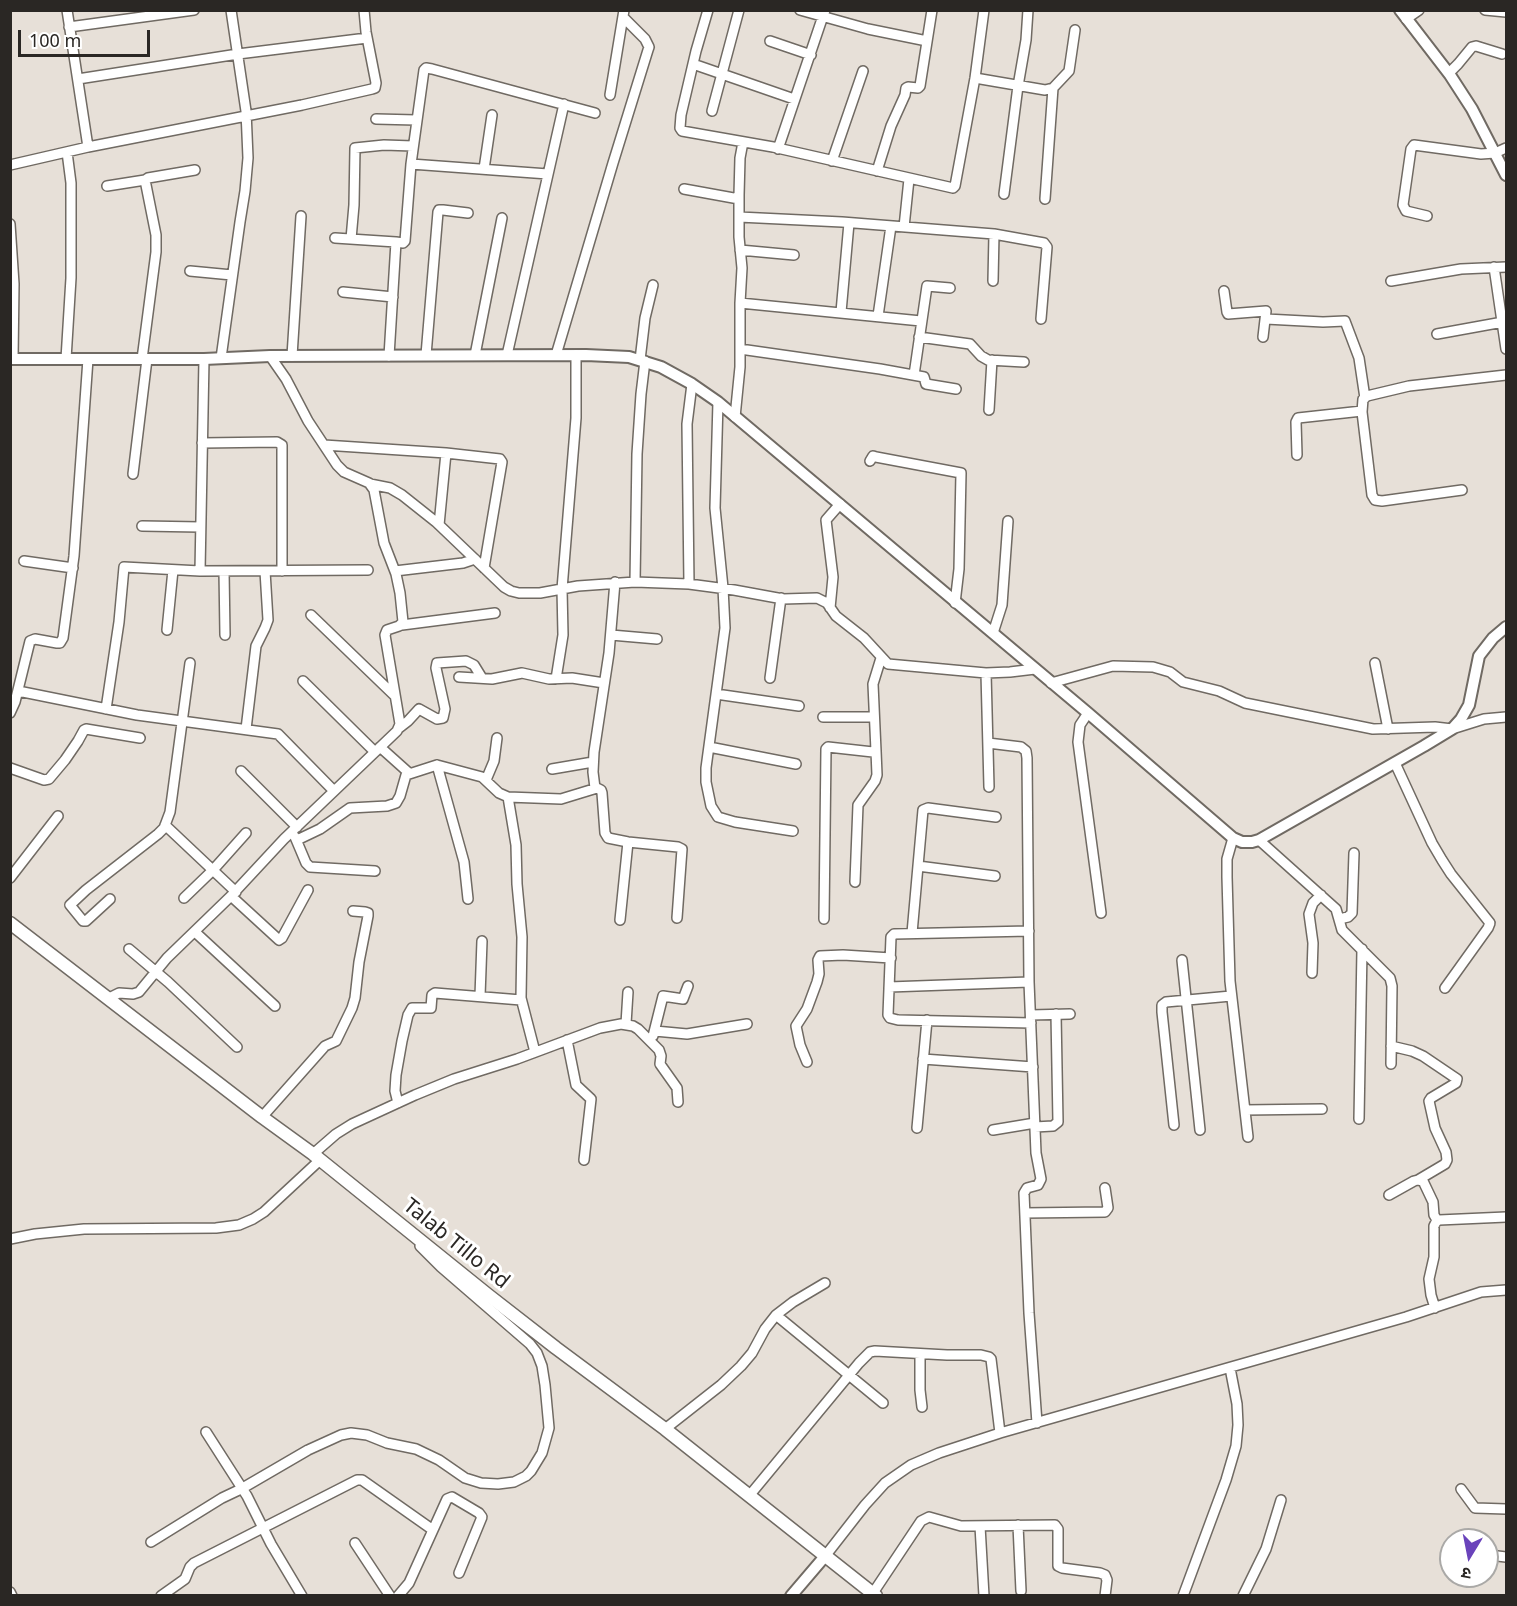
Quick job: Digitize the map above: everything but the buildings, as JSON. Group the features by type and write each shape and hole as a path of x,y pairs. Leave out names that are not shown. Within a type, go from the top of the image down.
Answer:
{"main road":[{"name":"Talab Tillo Rd","path":"10,923 316,1157 556,1348 665,1429 874,1594"}],"street":[{"path":"67,10 88,147"},
{"path":"69,27 194,10"},
{"path":"222,352 247,173 248,140 231,10"},
{"path":"10,165 375,88 364,10"},
{"path":"708,10 693,64 680,128 687,132 778,149 953,188 975,78 984,10"},
{"path":"712,111 739,10"},
{"path":"800,10 824,14 868,29 927,41"},
{"path":"877,171 906,88 920,86 932,10"},
{"path":"1004,194 1026,40 1028,10"},
{"path":"1485,10 1506,12"},
{"path":"1411,13 1454,68 1472,108 1501,150 1506,174"},
{"path":"610,95 624,14"},
{"path":"557,351 649,47 624,14"},
{"path":"778,149 824,14"},
{"path":"975,78 1045,90 1053,88 1069,71 1075,30"},
{"path":"78,79 238,54 367,38"},
{"path":"770,41 811,54"},
{"path":"1454,68 1469,48 1474,46 1502,54"},
{"path":"693,64 794,99"},
{"path":"335,238 403,243 405,241 416,120 423,73 426,68 595,113"},
{"path":"832,161 863,71"},
{"path":"1045,199 1053,88"},
{"path":"508,351 564,104"},
{"path":"484,169 492,115"},
{"path":"376,118 416,120"},
{"path":"735,412 740,349 742,273 739,199 740,158 743,142"},
{"path":"351,239 355,148 384,145 413,146"},
{"path":"1427,216 1406,211 1403,205 1411,149 1414,145 1481,154 1501,150"},
{"path":"66,353 71,278 70,183 67,152"},
{"path":"411,164 548,174"},
{"path":"107,186 195,170"},
{"path":"904,227 909,179"},
{"path":"133,474 141,419 144,355 156,243 145,180"},
{"path":"684,189 739,199"},
{"path":"426,350 438,212 443,210 468,213"},
{"path":"292,351 301,216"},
{"path":"739,217 994,234 1044,243 1046,244 1041,319"},
{"path":"476,352 502,219"},
{"path":"841,312 849,223"},
{"path":"10,224 12,356 66,353 88,358 144,355 204,359 222,352 270,356 292,351 426,350 557,351 576,355 642,356 692,384 735,412 955,603 1088,713 1233,838 1247,843 1258,840 1452,729 1484,719 1506,717"},
{"path":"878,316 891,226"},
{"path":"993,281 994,234"},
{"path":"389,351 396,242"},
{"path":"740,250 794,255"},
{"path":"1494,267 1506,349"},
{"path":"1391,281 1461,269 1506,267"},
{"path":"190,271 232,275"},
{"path":"635,582 642,356 645,318 654,285"},
{"path":"914,375 927,286 950,288"},
{"path":"1224,291 1228,314 1266,312 1263,337"},
{"path":"343,292 393,297"},
{"path":"740,303 921,321"},
{"path":"1266,319 1345,321 1359,358 1365,398 1362,402 1362,411 1372,495 1375,500 1382,501 1462,489"},
{"path":"1437,334 1503,322"},
{"path":"919,337 970,344 981,356 992,360 1024,362"},
{"path":"740,349 925,377 926,384 956,389"},
{"path":"556,679 563,635 562,589 576,418 576,355"},
{"path":"270,356 341,470 370,484 395,490 439,525 504,587 519,593 540,593 615,582 689,584 781,598 821,599 842,621 869,643 886,663 892,665 986,673 1035,669"},
{"path":"10,713 16,684 32,639 57,644 62,640 73,568 88,358"},
{"path":"200,571 204,359"},
{"path":"989,410 992,360"},
{"path":"1365,398 1409,386 1506,375"},
{"path":"689,584 687,424 692,384"},
{"path":"718,402 716,508 725,628 706,768 709,800 718,817 793,831"},
{"path":"1296,455 1298,418 1362,411"},
{"path":"202,443 277,442 282,445 282,571"},
{"path":"324,445 446,453 502,460 484,568"},
{"path":"439,525 446,453"},
{"path":"870,461 873,456 961,473 960,551 955,603"},
{"path":"370,484 375,493 384,543 395,571 400,593 402,625"},
{"path":"830,608 833,577 825,523 840,504"},
{"path":"993,633 1003,597 1008,521"},
{"path":"142,526 200,527"},
{"path":"395,571 463,563 475,559"},
{"path":"24,561 73,568"},
{"path":"106,709 119,622 123,568 126,566 200,571 368,570"},
{"path":"167,630 173,570"},
{"path":"224,571 225,635"},
{"path":"246,729 256,646 268,620 265,571"},
{"path":"595,788 593,762 611,634 615,582"},
{"path":"770,678 781,598"},
{"path":"399,728 385,635 387,630 402,625 495,613"},
{"path":"311,615 395,696"},
{"path":"1452,729 1469,705 1479,656 1493,638 1506,627"},
{"path":"611,634 657,639"},
{"path":"855,882 858,805 878,775 873,680 881,658"},
{"path":"110,998 119,993 136,994 162,976 167,958 199,935 233,894 295,835 334,790 419,709 437,719 443,718 445,709 436,663 466,661 476,668 482,678"},
{"path":"110,899 86,921 83,921 70,905 158,834 165,825 170,812 190,663"},
{"path":"1375,663 1388,729"},
{"path":"1051,683 1113,666 1153,667 1170,672 1183,682 1219,691 1245,703 1373,729 1435,727 1452,729"},
{"path":"459,677 496,679 517,673 604,683"},
{"path":"986,673 989,787"},
{"path":"303,681 377,749 410,773"},
{"path":"16,684 106,709 274,733 282,736 334,790"},
{"path":"716,694 799,705"},
{"path":"1088,713 1080,725 1078,742 1101,913"},
{"path":"823,717 874,717"},
{"path":"10,768 44,780 48,779 65,760 86,729 140,738"},
{"path":"486,780 494,761 497,738"},
{"path":"987,742 1019,747 1026,751 1029,982 1036,1160 1041,1179 1038,1185 1027,1188 1025,1191 1025,1213 1037,1423"},
{"path":"709,747 796,764"},
{"path":"824,919 826,749 828,747 876,751"},
{"path":"552,769 593,762"},
{"path":"1395,763 1442,860 1490,923 1445,988"},
{"path":"295,835 320,829 350,808 387,806 396,803 406,775 437,765 482,777 508,797 561,799 599,788 602,793 606,836 610,839 682,849 677,918"},
{"path":"437,765 464,862 468,899"},
{"path":"241,771 295,835 306,863 310,867 375,871"},
{"path":"508,797 516,845 522,937 521,1000 535,1052"},
{"path":"912,933 924,809 996,817"},
{"path":"10,878 58,816"},
{"path":"165,825 213,870 245,910 276,940 280,940 308,890"},
{"path":"184,898 246,833"},
{"path":"1233,838 1227,859 1231,996 1248,1137"},
{"path":"1258,840 1336,909 1342,930 1390,978 1392,986 1391,1064"},
{"path":"620,920 628,842"},
{"path":"1339,919 1348,917 1352,913 1354,854"},
{"path":"918,866 995,876"},
{"path":"1312,973 1313,943 1309,914 1313,903 1321,895"},
{"path":"262,1117 325,1046 336,1041 352,1008 368,916 365,912 353,911"},
{"path":"1029,931 894,934 891,936 888,1015 898,1020 927,1020 1031,1019 1070,1014"},
{"path":"199,935 275,1006"},
{"path":"480,996 482,941"},
{"path":"129,949 162,976 237,1047"},
{"path":"1359,1119 1362,949"},
{"path":"807,1062 796,1026 807,1010 819,977 818,960 820,956 891,958"},
{"path":"1182,960 1200,1130"},
{"path":"890,987 1029,982"},
{"path":"651,1042 663,996 683,999 688,986"},
{"path":"626,1024 628,992"},
{"path":"398,1103 395,1091 396,1075 402,1041 410,1011 414,1007 431,1008 432,995 435,993 521,1000"},
{"path":"1174,1125 1161,1007 1166,1002 1231,996"},
{"path":"993,1130 1035,1125 1053,1126 1058,1122 1056,1014"},
{"path":"917,1128 927,1020"},
{"path":"10,1239 84,1229 216,1228 239,1225 253,1220 264,1212 336,1134 352,1124 454,1079 600,1028 626,1024 638,1029 660,1053 661,1066 677,1088 678,1102"},
{"path":"655,1031 678,1034 694,1033 747,1024"},
{"path":"567,1040 576,1085 591,1099 584,1160"},
{"path":"1389,1195 1445,1164 1446,1152 1435,1128 1429,1101 1456,1083 1457,1079 1423,1056 1391,1046"},
{"path":"923,1059 1033,1067"},
{"path":"1245,1110 1322,1109"},
{"path":"1418,1180 1424,1183 1437,1220"},
{"path":"1025,1213 1105,1212 1108,1208 1105,1188"},
{"path":"1437,1220 1506,1217"},
{"path":"1435,1308 1429,1279 1434,1257 1434,1226 1437,1220"},
{"path":"151,1542 222,1498 244,1492 308,1450 351,1432 417,1449 439,1460 465,1478 481,1483 514,1482 531,1471 542,1453 549,1428 543,1375 537,1353 530,1344 427,1254 407,1230"},
{"path":"665,1429 721,1385 741,1366 776,1315 803,1295 825,1283"},
{"path":"791,1596 876,1492 897,1474 924,1458 1000,1433 1435,1308 1481,1292 1506,1290"},
{"path":"776,1315 883,1403"},
{"path":"749,1496 870,1352 984,1355 990,1358 1000,1433"},
{"path":"920,1354 922,1407"},
{"path":"1184,1596 1234,1453 1237,1404 1230,1368"},
{"path":"206,1432 254,1508 302,1596"},
{"path":"161,1596 185,1579 192,1565 360,1480 433,1530"},
{"path":"1461,1489 1475,1508 1506,1509"},
{"path":"398,1596 409,1583 449,1497 481,1515 482,1520 459,1573"},
{"path":"1243,1596 1266,1549 1281,1500"},
{"path":"874,1594 924,1519 929,1517 961,1526 1050,1524 1057,1526 1058,1566 1105,1575 1107,1580 1105,1596"},
{"path":"1018,1525 1021,1591"},
{"path":"980,1526 984,1596"},
{"path":"355,1543 390,1596"}]}
